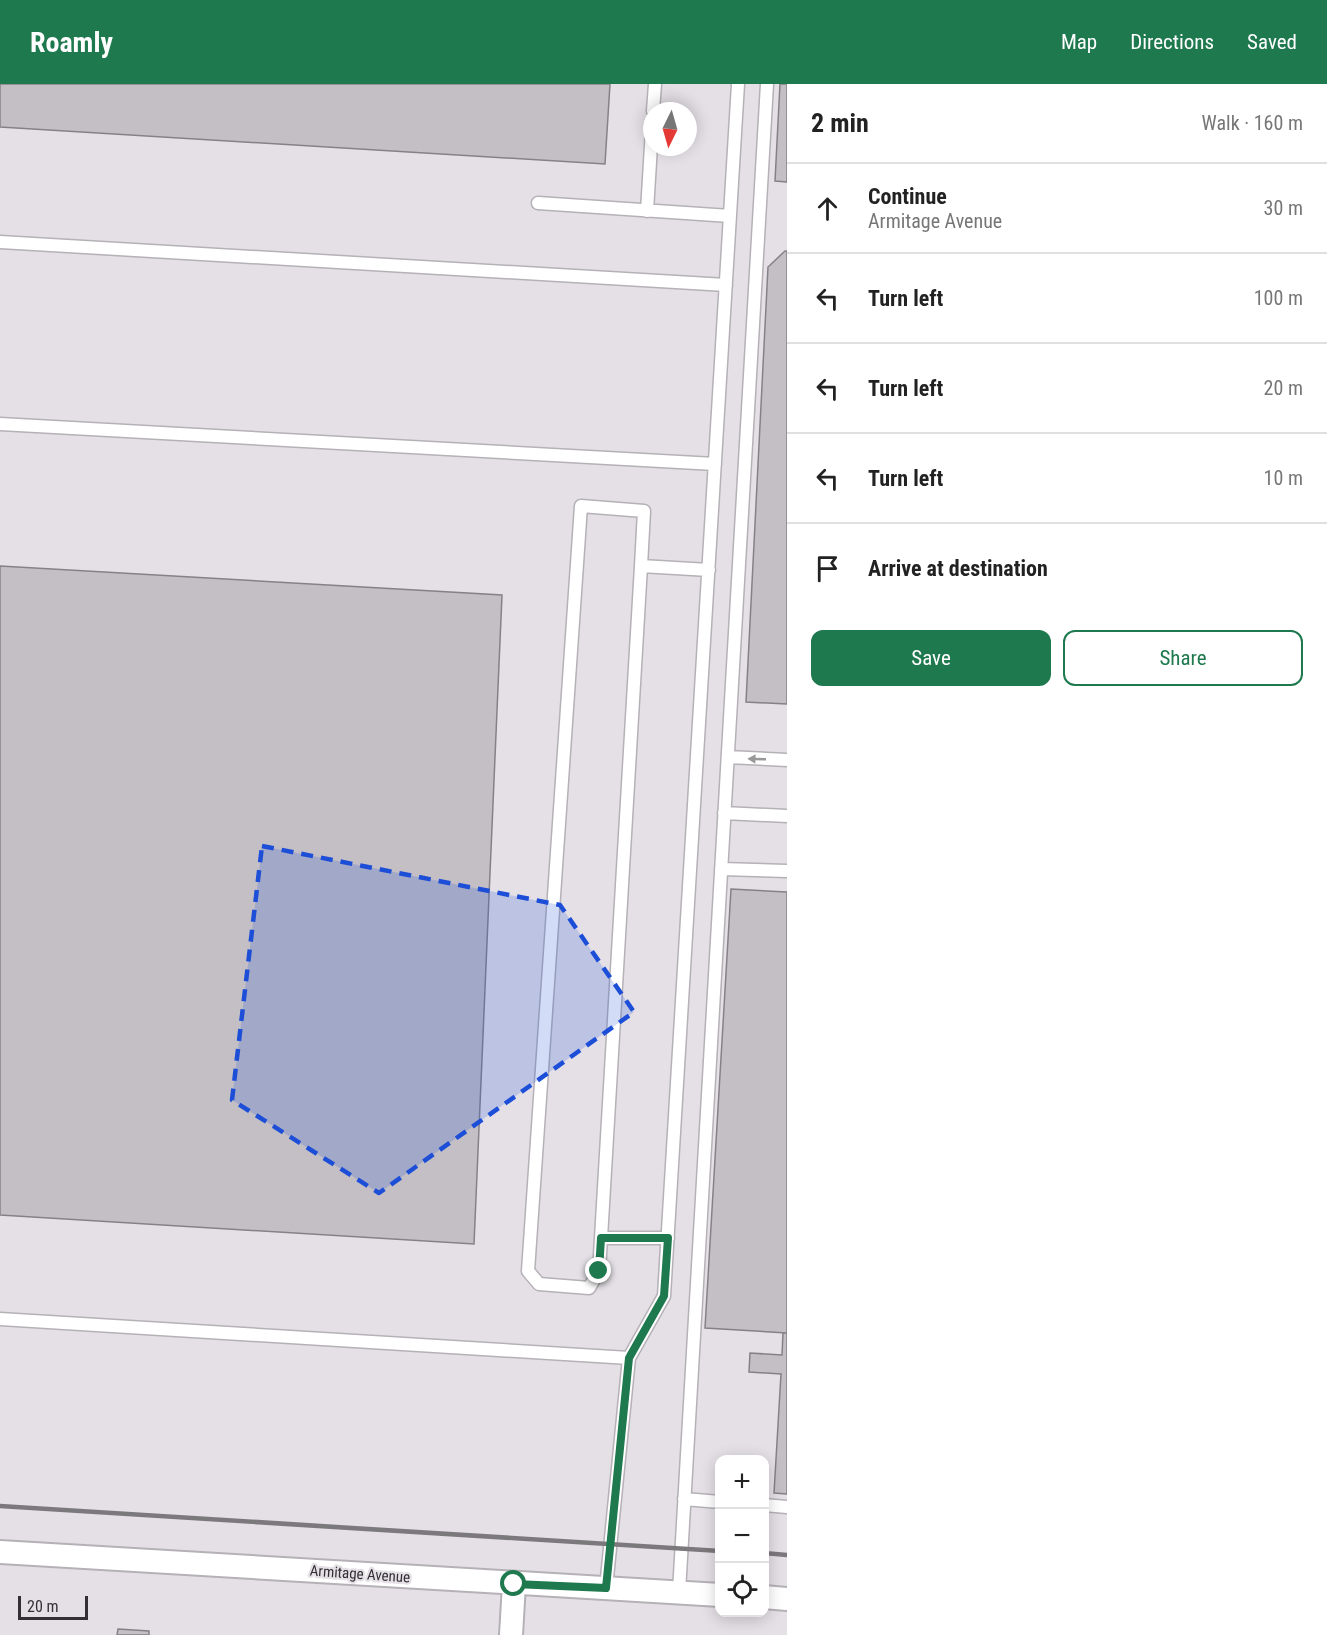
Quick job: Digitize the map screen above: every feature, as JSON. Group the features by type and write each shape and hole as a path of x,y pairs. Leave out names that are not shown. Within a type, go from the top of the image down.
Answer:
{"street":[{"name":"Armitage Avenue","path":"0,1551 715,1595"},
{"path":"511,1635 514,1584"},
{"path":"769,1597 787,1599"}],"lane":[{"path":"654,102 655,84"},
{"path":"606,1588 629,1358 664,1296 738,84"},
{"path":"679,1592 767,84"},
{"path":"647,211 650,156"},
{"path":"538,203 730,216"},
{"path":"0,242 726,285"},
{"path":"0,424 715,464"},
{"path":"581,506 644,511 641,566 599,1271 589,1288 539,1284 528,1271 581,506"},
{"path":"641,566 709,570"},
{"path":"728,758 787,760"},
{"path":"724,813 787,816"},
{"path":"721,868 787,871"},
{"path":"601,1238 668,1238"},
{"path":"0,1319 629,1358"},
{"path":"684,1499 715,1502"},
{"path":"769,1505 787,1506"}],"highlighted area":[{"path":"262,846 560,905 634,1012 379,1193 232,1100"}],"building":[{"path":"0,84 610,84 605,164 0,127"},
{"path":"780,84 787,84 787,182 775,181"},
{"path":"787,251 787,704 746,702 768,267"},
{"path":"0,566 502,595 474,1244 0,1215"},
{"path":"731,889 787,892 787,1333 705,1328"},
{"path":"783,1333 787,1333 787,1494 774,1493 781,1374 749,1372 750,1353 782,1355"},
{"path":"118,1629 149,1631 149,1635 117,1635"}],"railway":[{"path":"0,1506 715,1551"},
{"path":"769,1553 787,1555"}],"route":[{"path":"514,1584 606,1588 629,1358 664,1296 668,1238 601,1238 599,1271"}]}
